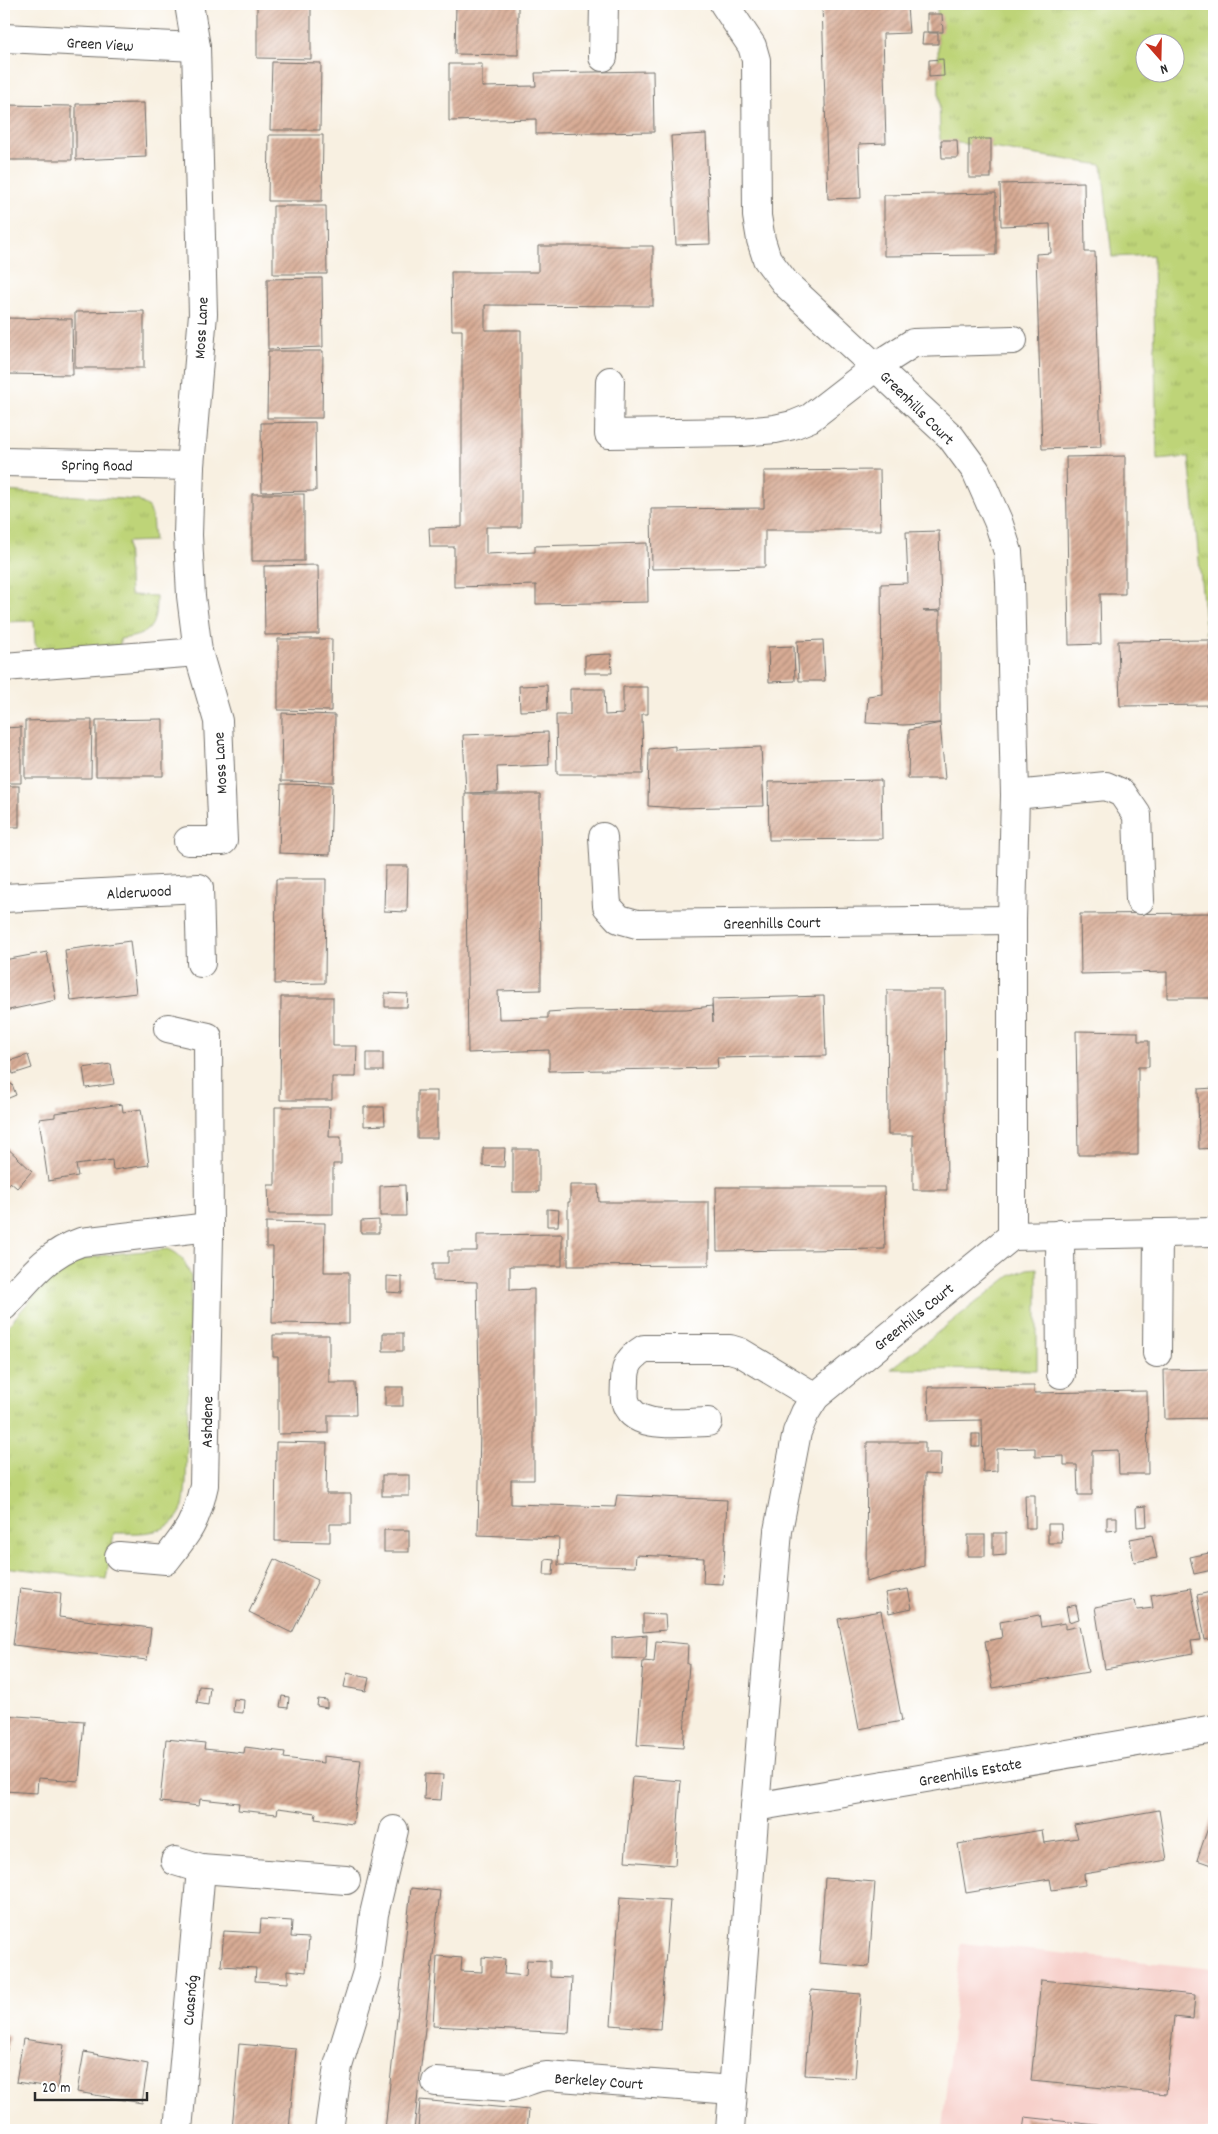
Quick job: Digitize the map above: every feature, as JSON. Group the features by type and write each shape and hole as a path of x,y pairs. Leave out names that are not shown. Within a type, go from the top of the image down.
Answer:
{"street":[{"name":"Moss Lane","path":"188,841 223,841 218,721 198,652 188,535 190,466 203,314 196,47 189,4"},
{"path":"603,57 604,4"},
{"name":"Greenhills Court","path":"724,4 752,46 756,60 757,216 761,240 767,259 786,284 877,366 951,437 976,471 998,521 1008,552 1010,582 1015,795 1012,920 1012,1236 815,1398 805,1412 797,1432 778,1531 730,2130"},
{"name":"Green View","path":"4,38 196,47"},
{"name":"Greenhills Court","path":"610,382 609,434 742,432 775,429 793,425 810,418 877,366 913,343 1014,340"},
{"name":"Spring Road","path":"4,462 190,466"},
{"path":"4,667 198,652"},
{"path":"1015,795 1106,786 1122,792 1136,815 1140,900"},
{"name":"Greenhills Court","path":"603,837 607,906 619,919 637,924 1012,920"},
{"name":"Alderwood","path":"4,898 199,888 201,963"},
{"name":"Ashdene","path":"119,1556 166,1560 188,1534 198,1512 204,1475 209,1226 208,1037 168,1028"},
{"path":"4,1306 50,1257 64,1248 81,1242 209,1226"},
{"path":"1012,1236 1214,1232"},
{"path":"1157,1353 1158,1233"},
{"path":"1060,1234 1061,1374"},
{"path":"708,1422 650,1422 638,1418 630,1411 625,1399 625,1372 628,1363 634,1355 644,1349 730,1349 749,1355 815,1398"},
{"name":"Greenhills Estate","path":"755,1808 1214,1729"},
{"name":"Greenhills Estate","path":"1186,1735 1214,1745"},
{"path":"329,2130 338,2066 366,1972 374,1914 394,1830"},
{"path":"175,1861 201,1869 346,1880"},
{"name":"Cuasnóg","path":"178,2130 201,1869"},
{"name":"Berkeley Court","path":"436,2082 508,2087 519,2085 536,2077 547,2076 734,2090"}],"shaded area":[{"path":"961,1943 1214,1969 1214,2130 942,2130"}],"green space":[{"path":"937,4 1214,4 1214,633 1206,633 1189,457 1157,460 1153,255 1112,257 1102,165 940,140"},
{"path":"4,491 137,500 149,507 152,516 154,541 127,542 130,595 156,596 155,615 150,628 139,635 120,639 120,646 41,648 37,647 35,643 34,621 4,622"},
{"path":"168,1249 180,1257 191,1277 186,1483 183,1507 178,1517 171,1524 154,1531 114,1533 106,1579 4,1567 4,1330 43,1286 69,1265 103,1255"},
{"path":"1037,1268 1037,1370 891,1369 1010,1276 1027,1269"}],"building":[{"path":"257,4 311,4 311,59 257,58"},
{"path":"456,4 518,4 518,55 455,54"},
{"path":"822,4 878,4 879,7 907,6 909,33 883,34 886,143 859,144 861,198 828,199"},
{"path":"927,14 942,14 943,32 927,32"},
{"path":"923,33 938,33 938,44 922,44"},
{"path":"943,59 944,76 929,77 929,60"},
{"path":"272,62 321,63 320,130 270,130"},
{"path":"449,64 482,64 482,87 536,86 535,73 653,71 654,132 536,134 536,119 449,121"},
{"path":"144,103 146,157 76,160 76,104"},
{"path":"4,105 72,106 72,160 4,160"},
{"path":"706,134 710,244 676,245 671,136"},
{"path":"269,135 323,135 322,201 268,201"},
{"path":"969,139 991,139 991,178 969,178"},
{"path":"941,140 957,140 958,158 942,158"},
{"path":"1084,182 1085,252 1095,252 1101,447 1042,449 1036,254 1051,253 1050,224 1001,226 1000,184"},
{"path":"996,193 996,255 884,256 884,195"},
{"path":"273,206 326,206 327,274 273,274"},
{"path":"538,246 653,246 653,306 485,305 485,330 521,330 521,527 486,527 486,554 535,552 535,546 647,543 648,602 536,604 536,585 454,587 454,547 430,547 429,528 462,527 462,330 452,330 451,272 538,272"},
{"path":"322,278 323,347 268,349 267,279"},
{"path":"144,311 144,368 75,368 75,312"},
{"path":"4,318 72,319 73,375 4,374"},
{"path":"268,351 323,351 322,418 267,418"},
{"path":"315,422 316,491 262,492 261,423"},
{"path":"1125,456 1125,594 1100,594 1101,644 1069,645 1066,457"},
{"path":"880,470 881,530 765,530 765,567 652,569 651,509 764,508 764,471"},
{"path":"252,494 304,494 304,561 252,561"},
{"path":"939,531 941,610 923,611 940,611 940,723 903,725 866,723 868,696 882,694 881,584 908,583 906,532"},
{"path":"318,565 319,634 265,635 264,566"},
{"path":"278,639 332,639 331,711 278,710"},
{"path":"823,640 825,681 799,681 797,641"},
{"path":"1209,640 1210,668 1214,668 1214,705 1120,706 1118,641"},
{"path":"794,646 795,681 769,682 768,647"},
{"path":"611,654 612,673 585,673 585,655"},
{"path":"547,685 548,710 520,711 519,686"},
{"path":"623,687 648,687 648,714 642,714 643,774 557,774 556,715 570,715 570,689 604,689 605,715 623,714"},
{"path":"282,713 335,715 334,782 281,781"},
{"path":"163,719 163,776 96,776 96,720"},
{"path":"92,720 91,778 25,778 25,721"},
{"path":"940,723 945,779 908,779 909,730"},
{"path":"21,727 21,783 4,783 4,728"},
{"path":"548,732 549,765 497,767 498,792 466,793 463,735"},
{"path":"675,746 675,750 761,747 764,806 677,808 648,806 649,749"},
{"path":"881,780 882,839 769,840 768,782"},
{"path":"281,784 332,785 330,855 279,853"},
{"path":"4,786 19,786 19,827 4,827"},
{"path":"465,794 540,794 541,990 498,991 499,1019 548,1018 548,1012 576,1010 686,1009 712,1006 713,1022 712,999 824,996 826,1056 717,1058 718,1068 549,1071 549,1050 468,1053"},
{"path":"385,866 408,866 407,912 384,911"},
{"path":"276,879 326,879 325,983 275,984"},
{"path":"1214,913 1214,998 1167,998 1167,972 1081,974 1080,914"},
{"path":"130,941 136,993 71,1001 65,950"},
{"path":"47,952 56,1000 4,1011 4,960"},
{"path":"887,990 945,990 947,1190 913,1190 913,1135 888,1135"},
{"path":"385,993 408,994 407,1007 385,1007"},
{"path":"281,997 333,997 333,1046 357,1046 356,1077 332,1077 332,1100 280,1100"},
{"path":"1076,1031 1138,1032 1138,1041 1149,1041 1149,1067 1138,1067 1138,1155 1078,1155"},
{"path":"367,1053 383,1053 383,1071 367,1071"},
{"path":"28,1055 32,1068 13,1074 9,1061"},
{"path":"111,1064 114,1084 86,1088 83,1068"},
{"path":"12,1084 16,1095 4,1100 4,1086"},
{"path":"1214,1088 1214,1148 1199,1149 1198,1089"},
{"path":"417,1091 437,1091 437,1138 417,1138"},
{"path":"122,1104 123,1112 141,1109 149,1165 113,1170 112,1160 76,1165 78,1176 48,1181 39,1119 55,1117 55,1113"},
{"path":"275,1107 330,1107 329,1137 341,1137 341,1164 333,1164 333,1214 269,1214 268,1185 275,1185"},
{"path":"364,1107 384,1107 385,1125 364,1126"},
{"path":"4,1145 32,1171 17,1188 10,1182 4,1190"},
{"path":"483,1148 505,1148 504,1167 483,1166"},
{"path":"513,1149 539,1149 539,1192 513,1192"},
{"path":"405,1185 406,1216 380,1216 380,1186"},
{"path":"570,1185 598,1185 599,1202 709,1202 709,1265 568,1266 568,1202 570,1202"},
{"path":"716,1187 884,1187 885,1249 717,1251"},
{"path":"547,1209 559,1210 558,1226 547,1226"},
{"path":"379,1220 379,1233 361,1233 361,1221"},
{"path":"266,1222 325,1223 324,1272 349,1272 349,1324 272,1323 273,1247 266,1247"},
{"path":"562,1234 562,1266 510,1266 510,1290 534,1289 534,1480 511,1480 511,1504 615,1507 617,1495 727,1500 723,1584 703,1583 704,1558 636,1555 635,1567 558,1565 559,1538 478,1535 480,1427 477,1282 433,1281 433,1263 448,1263 448,1251 477,1251 477,1235"},
{"path":"387,1276 402,1277 402,1293 387,1292"},
{"path":"383,1333 403,1333 403,1351 383,1351"},
{"path":"273,1335 329,1335 329,1383 355,1383 356,1415 328,1415 328,1433 278,1434 278,1357 273,1357"},
{"path":"1214,1369 1214,1418 1165,1419 1164,1370"},
{"path":"1034,1386 1034,1393 1147,1391 1148,1474 1119,1474 1118,1450 1092,1451 1092,1495 1078,1495 1077,1465 1064,1465 1064,1456 1035,1457 1035,1448 997,1449 997,1471 983,1472 982,1420 929,1421 928,1387"},
{"path":"385,1387 403,1387 403,1406 385,1406"},
{"path":"972,1434 980,1434 980,1447 972,1447"},
{"path":"276,1442 327,1443 326,1494 351,1494 351,1524 330,1524 330,1542 275,1541"},
{"path":"867,1442 925,1442 925,1453 941,1453 940,1475 925,1474 924,1566 866,1582"},
{"path":"382,1475 409,1475 409,1496 382,1496"},
{"path":"1025,1495 1035,1495 1035,1528 1026,1528"},
{"path":"1146,1506 1147,1526 1137,1527 1136,1507"},
{"path":"1107,1517 1117,1517 1117,1530 1107,1531"},
{"path":"1048,1524 1061,1524 1062,1543 1048,1543"},
{"path":"384,1530 409,1530 409,1552 384,1552"},
{"path":"993,1533 1006,1533 1006,1555 993,1556"},
{"path":"968,1535 985,1535 985,1556 968,1556"},
{"path":"1152,1535 1157,1558 1134,1562 1130,1539"},
{"path":"1209,1553 1212,1570 1194,1574 1190,1557"},
{"path":"274,1559 318,1580 292,1633 249,1612"},
{"path":"545,1559 554,1560 553,1575 544,1575"},
{"path":"20,1588 61,1593 59,1617 151,1628 147,1660 13,1645"},
{"path":"1191,1588 1201,1640 1191,1641 1193,1653 1105,1669 1095,1607 1135,1600 1137,1610 1153,1608 1151,1595"},
{"path":"908,1589 912,1608 889,1613 885,1593"},
{"path":"1211,1592 1214,1600 1214,1638 1205,1640 1197,1595"},
{"path":"1076,1605 1079,1619 1069,1622 1066,1607"},
{"path":"881,1611 902,1721 859,1729 838,1619"},
{"path":"643,1614 665,1615 666,1630 643,1632"},
{"path":"1039,1615 1041,1627 1065,1623 1065,1629 1079,1626 1088,1672 993,1688 985,1641 1002,1638 1000,1622"},
{"path":"647,1635 646,1659 612,1658 612,1638"},
{"path":"656,1641 688,1644 687,1664 689,1664 683,1748 637,1745 643,1661 654,1662"},
{"path":"347,1673 369,1678 366,1691 344,1687"},
{"path":"199,1686 210,1687 208,1705 197,1703"},
{"path":"282,1696 289,1697 288,1708 280,1707"},
{"path":"234,1699 244,1700 243,1713 233,1712"},
{"path":"318,1699 327,1700 327,1708 317,1706"},
{"path":"4,1715 84,1721 79,1781 38,1778 37,1793 4,1791"},
{"path":"166,1739 205,1743 204,1749 244,1753 245,1747 285,1752 284,1758 323,1763 323,1756 361,1760 353,1824 315,1819 316,1813 278,1808 277,1814 238,1810 239,1803 200,1799 199,1806 160,1802"},
{"path":"425,1774 443,1775 441,1800 424,1799"},
{"path":"632,1777 681,1781 675,1865 625,1861"},
{"path":"1159,1810 1167,1860 1084,1874 1085,1885 1052,1890 1050,1879 966,1893 958,1844 1042,1830 1044,1843 1078,1838 1074,1825"},
{"path":"1214,1810 1214,1866 1197,1860"},
{"path":"825,1878 875,1882 869,1967 819,1963"},
{"path":"411,1888 440,1891 414,2130 385,2130"},
{"path":"620,1897 670,1900 660,2029 611,2025"},
{"path":"261,1919 292,1921 291,1937 309,1938 306,1972 288,1970 288,1983 255,1981 256,1968 221,1966 224,1931 260,1933"},
{"path":"437,1956 462,1958 461,1971 482,1972 482,1957 505,1959 504,1974 526,1976 527,1960 550,1961 550,1977 572,1978 569,2033 433,2026"},
{"path":"1041,1980 1195,1995 1193,2019 1174,2017 1166,2094 1031,2081"},
{"path":"811,1990 861,1994 855,2078 805,2075"},
{"path":"4,2035 9,2036 5,2063 4,2063"},
{"path":"23,2039 64,2045 57,2088 16,2082"},
{"path":"239,2044 296,2049 289,2130 232,2130"},
{"path":"84,2052 148,2064 142,2103 77,2092"},
{"path":"420,2100 529,2110 527,2130 418,2130"},
{"path":"1025,2117 1132,2129 1023,2130"}]}
